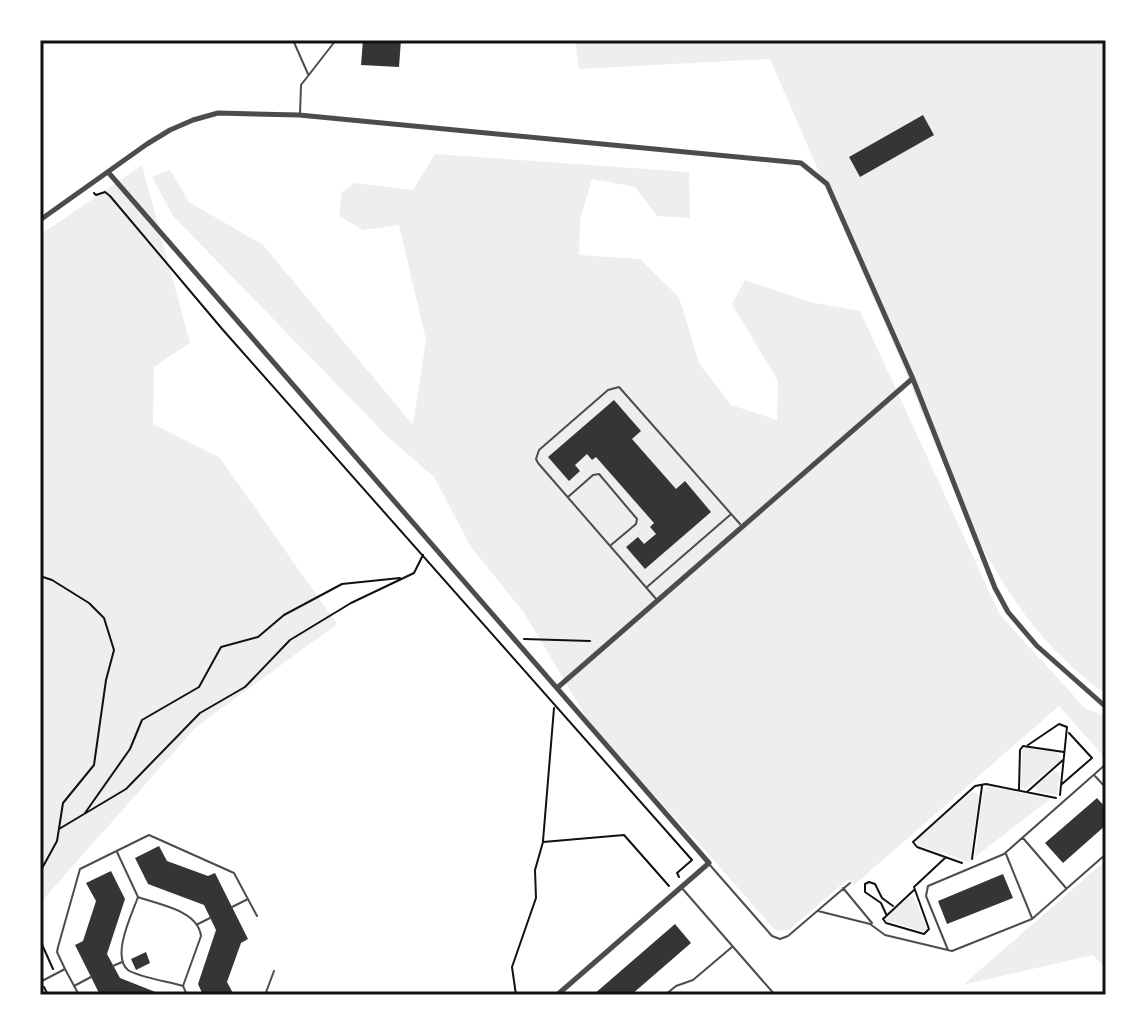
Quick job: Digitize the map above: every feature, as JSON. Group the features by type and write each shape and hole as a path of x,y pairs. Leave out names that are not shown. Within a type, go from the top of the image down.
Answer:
{"street":[{"path":"40,220 158,137 193,120 218,113 299,115 801,163 827,184 913,379 995,588 1008,612 1037,646 1103,705"},
{"path":"108,172 709,863 557,995"},
{"path":"557,688 913,379"}],"lane":[{"path":"293,40 309,75"},
{"path":"299,115 301,85 336,40"},
{"path":"658,601 538,463 536,454 608,390 619,387 743,527"},
{"path":"568,497 597,473 636,516 636,524 610,546"},
{"path":"646,587 731,514"},
{"path":"948,951 926,891 932,883 1005,853 1106,764"},
{"path":"1094,775 1106,788"},
{"path":"79,995 59,957 58,947 79,873 84,867 144,836 154,836 234,873 257,916"},
{"path":"1022,838 1067,889"},
{"path":"116,851 138,897 120,951 122,962 131,971 183,986"},
{"path":"1005,853 1032,919"},
{"path":"843,888 885,935 948,951 1032,919 1106,854"},
{"path":"709,863 777,939 788,936 850,883"},
{"path":"683,886 775,995"},
{"path":"138,897 190,916 197,924 201,936 183,986 187,995"},
{"path":"232,907 248,899"},
{"path":"818,911 875,927"},
{"path":"197,924 210,918"},
{"path":"665,995 676,986 693,980 733,946"},
{"path":"113,966 122,962"},
{"path":"40,982 65,969"},
{"path":"265,995 274,971"},
{"path":"74,986 91,977"}],"path":[{"path":"88,186 96,195 105,192 110,196 223,330 692,860 677,873 683,886"},
{"path":"59,829 126,789 200,713 245,687 290,640 351,603 414,573 423,555"},
{"path":"40,576 89,603 104,618 114,650 106,680 94,765 63,803 57,841 40,872"},
{"path":"85,814 130,749 142,720 199,687 221,647 258,637 284,615 342,584 405,577"},
{"path":"518,643 523,638 590,641"},
{"path":"516,995 512,967 536,898 535,870 543,842 555,705"},
{"path":"1019,791 1020,750 1059,724 1065,726 1092,758 1061,784"},
{"path":"1059,799 1068,732"},
{"path":"1028,745 1065,752"},
{"path":"1027,792 1064,759"},
{"path":"982,783 971,866 918,848 913,842 982,783 1059,799 1062,803"},
{"path":"543,842 624,835 675,892"},
{"path":"914,890 883,919 886,923 926,933 928,926 914,890 915,884 946,858"},
{"path":"886,914 878,901 865,892 867,882 875,884 885,900 895,906"},
{"path":"40,940 55,974"}],"shaded area":[{"path":"575,40 1106,40 1106,694 1066,662 1032,624 1003,583 978,538 955,492 770,59 579,69"},
{"path":"435,154 689,172 690,218 657,216 635,187 592,179 580,220 579,255 640,259 679,297 699,363 731,405 777,420 778,381 732,304 745,280 810,302 860,311 1000,615 1085,708 1106,717 1106,759 1059,706 854,885 848,879 789,930 773,928 697,841 596,734 525,614 471,547 434,477 389,438 173,216 152,177 170,170 189,202 263,245 413,425 426,340 399,225 363,230 339,216 342,192 354,183 413,190"},
{"path":"142,165 190,343 154,367 153,424 220,458 337,624 196,727 40,903 40,235"},
{"path":"1027,747 1057,752 1061,760 1025,789 1021,786 1022,750"},
{"path":"1054,771 1060,773 1057,795 1037,792 1036,786"},
{"path":"988,786 1050,799 975,857 983,791"},
{"path":"971,792 979,797 970,862 917,845 917,840"},
{"path":"1106,860 1106,969 1093,955 963,985"},
{"path":"913,895 927,929 925,932 885,920 885,916"}],"building":[{"path":"363,40 401,40 399,67 361,65"},
{"path":"923,115 934,135 860,177 849,157"},
{"path":"614,400 641,431 632,439 676,489 685,481 711,512 645,569 626,547 638,537 644,544 656,534 650,527 654,523 596,457 592,460 587,454 575,465 580,471 569,481 548,457"},
{"path":"1097,798 1106,808 1106,825 1063,863 1045,843"},
{"path":"159,846 167,861 208,876 215,873 248,939 241,943 227,982 234,995 203,995 198,984 216,930 204,905 148,884 135,858"},
{"path":"111,871 125,899 107,954 120,978 163,995 100,995 75,945 83,941 96,901 86,883"},
{"path":"1003,874 1013,898 947,924 938,901"},
{"path":"675,924 691,943 631,995 593,995"},
{"path":"146,952 150,963 136,970 131,959"}]}
